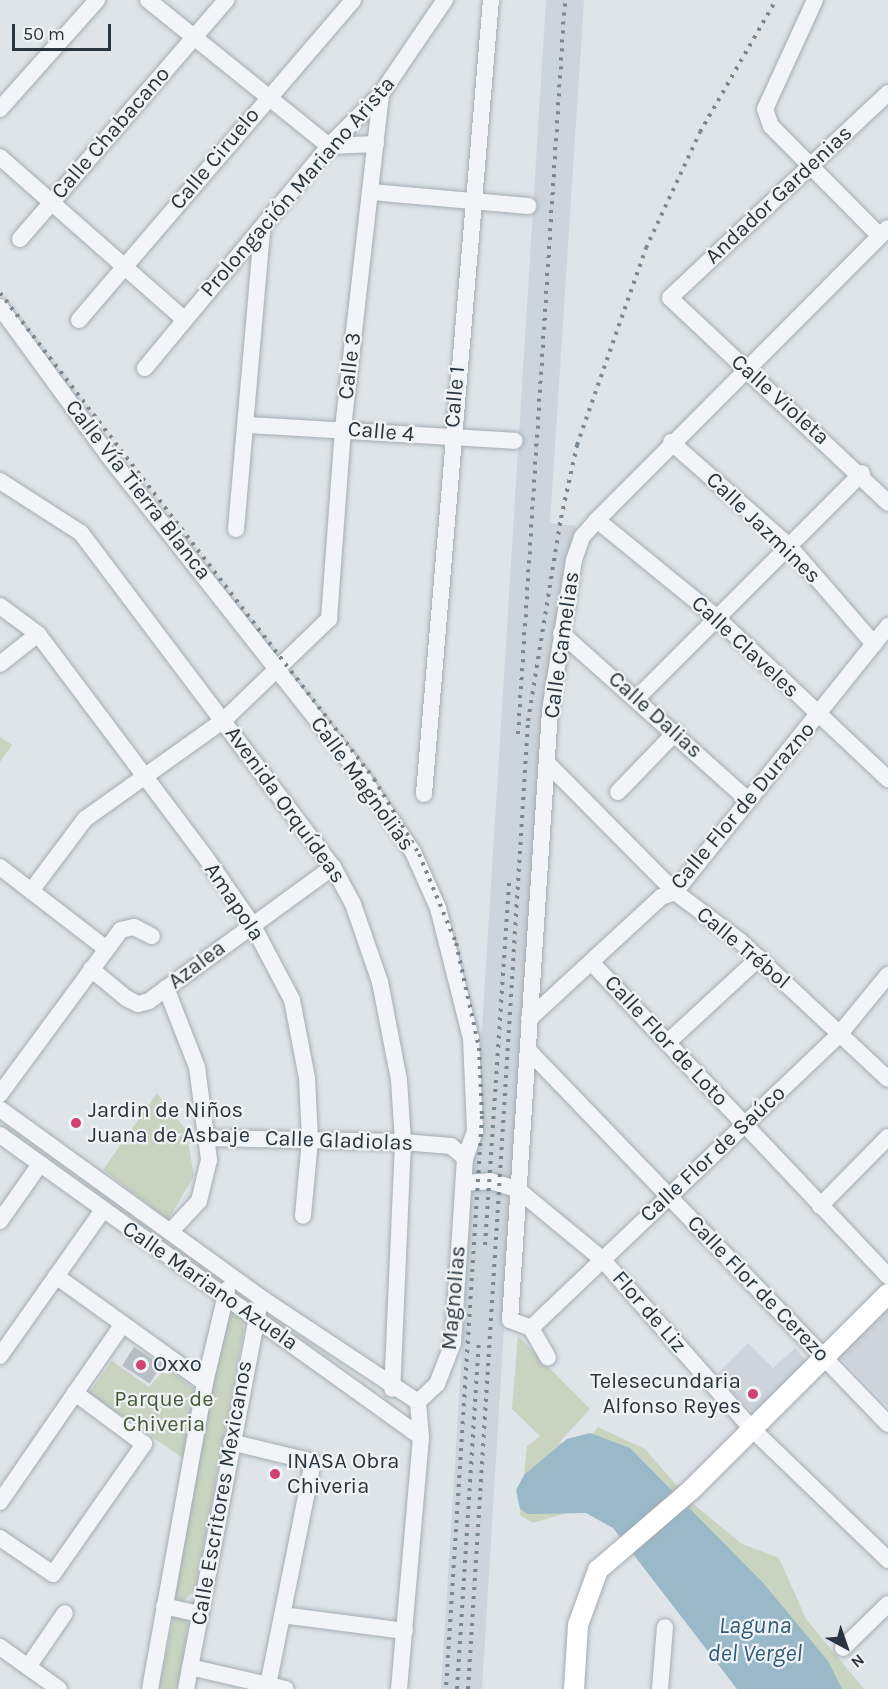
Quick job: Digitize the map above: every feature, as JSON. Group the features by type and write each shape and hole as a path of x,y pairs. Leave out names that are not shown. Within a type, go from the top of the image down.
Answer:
{"main road":[{"path":"574,1689 578,1625 589,1584 614,1556 691,1490 750,1427 888,1294"}],"street":[{"path":"0,110 97,0"},
{"path":"148,0 329,147 376,144"},
{"name":"Calle Chabacano","path":"20,239 226,0"},
{"name":"Calle Ciruelo","path":"79,320 267,97 353,0"},
{"name":"Prolongación Mariano Arista","path":"145,368 184,319 262,231 329,147 381,94 446,0"},
{"name":"Calle 1","path":"424,794 452,437 491,0"},
{"path":"815,0 767,98 771,126 808,167 884,232"},
{"name":"Andador Gardenias","path":"670,298 888,93"},
{"name":"Calle 3","path":"31,891 73,830 224,720 279,671 329,619 343,429 381,94"},
{"path":"0,157 184,319"},
{"path":"371,192 528,206"},
{"path":"236,529 248,425 262,231"},
{"name":"Calle Camelias","path":"531,1328 510,1320 517,1189 549,765 561,633 574,560 582,537 597,520 671,442 884,232"},
{"name":"Calle Violeta","path":"670,298 744,369 862,473 888,503"},
{"name":"Calle Vía Tierra Blanca","path":"0,307 107,454 279,671"},
{"name":"Calle 4","path":"248,425 515,441"},
{"name":"Calle Jazmines","path":"671,442 789,546 874,644"},
{"path":"637,698 862,473"},
{"name":"Avenida Orquídeas","path":"0,481 63,517 81,532 333,867 369,941 380,982 399,1080 403,1142 392,1389"},
{"name":"Calle Claveles","path":"597,520 717,618 888,779"},
{"name":"Amapola","path":"0,606 38,634 252,924 292,1000 307,1078 310,1140 303,1216"},
{"name":"Calle Flor de Durazno","path":"529,1019 661,897 675,892 819,716 888,626"},
{"name":"Calle Dalias","path":"561,633 676,732 748,800"},
{"path":"0,664 38,634"},
{"name":"Calle Magnolias","path":"279,671 413,852 438,908 471,1038 475,1131 465,1158 464,1183"},
{"path":"618,792 676,732"},
{"name":"Calle Trébol","path":"549,765 675,892 759,958 838,1036 888,1079"},
{"path":"0,867 105,948"},
{"name":"Azalea","path":"91,969 138,1005 166,988 333,867"},
{"path":"0,1094 105,948 121,930 134,927 152,936"},
{"path":"668,1042 759,958"},
{"name":"Calle Flor de Loto","path":"592,963 888,1276"},
{"name":"Calle Flor de Saúco","path":"531,1328 838,1036 888,975"},
{"path":"166,988 197,1067 208,1138 208,1178 199,1201 170,1232"},
{"name":"Calle Flor de Cerezo","path":"528,1050 888,1424"},
{"name":"Calle Mariano Azuela","path":"0,1108 264,1300 392,1389 418,1402"},
{"name":"Calle Mariano Azuela","path":"0,1135 421,1437"},
{"path":"820,1206 888,1137"},
{"name":"Calle Gladiolas","path":"208,1138 403,1142 452,1146 465,1158"},
{"path":"0,1221 40,1164"},
{"name":"Flor de Liz","path":"464,1183 490,1181 517,1189 602,1259 750,1427 888,1560"},
{"name":"Magnolias","path":"418,1402 437,1384 453,1343 464,1183"},
{"path":"2,1350 104,1210"},
{"path":"56,1276 205,1383"},
{"name":"Calle Escritores Mexicanos","path":"150,1689 205,1383 224,1297 233,1278"},
{"name":"Calle Escritores Mexicanos","path":"186,1689 254,1317 264,1300"},
{"path":"0,1502 123,1324"},
{"path":"531,1328 548,1357"},
{"path":"0,1538 53,1574 144,1444 75,1393"},
{"path":"399,1689 421,1437 418,1402"},
{"path":"231,1442 312,1462 268,1685"},
{"path":"843,1648 888,1604"},
{"path":"164,1606 200,1614"},
{"path":"28,1667 65,1613"},
{"path":"282,1616 405,1630"},
{"path":"660,1689 665,1627"},
{"path":"0,1647 59,1689"},
{"path":"190,1667 285,1689"}],"shaded area":[{"path":"546,0 584,0 550,523 576,526 559,608 529,916 482,1689 441,1689"},
{"path":"888,1309 888,1406 839,1356"},
{"name":"Telesecundaria Alfonso Reyes","path":"748,1343 773,1368 795,1348 806,1361 753,1413 716,1375"}],"green space":[{"path":"0,737 12,745 0,762"},
{"path":"157,1093 186,1130 194,1176 168,1220 103,1170"},
{"path":"235,1311 243,1316 244,1329 195,1591 182,1602 174,1596 223,1324"},
{"name":"Laguna del Vergel","path":"518,1336 590,1409 559,1443 586,1442 598,1427 645,1449 692,1503 742,1544 779,1558 806,1619 864,1689 757,1689 635,1535 592,1513 566,1513 533,1523 520,1515 527,1446 540,1436 512,1409"},
{"name":"Parque de Chiveria","path":"112,1361 149,1387 166,1368 195,1389 184,1459 89,1393"},
{"path":"174,1616 187,1618 188,1625 177,1689 159,1689"}],"water":[{"name":"Laguna del Vergel","path":"590,1433 630,1448 764,1584 828,1661 842,1689 737,1689 613,1528 586,1513 528,1514 520,1509 516,1490 524,1475 567,1439"}],"building":[{"name":"Oxxo","path":"134,1347 162,1365 150,1383 122,1365"}],"railway":[{"path":"518,734 565,0"},
{"path":"468,1689 528,721 561,518 577,445 646,248 700,132 776,0"},
{"path":"0,293 374,779 419,854 456,943 479,1048 482,1116 446,1689"},
{"path":"485,1245 509,880"},
{"path":"457,1689 479,1344"}],"place":[{"name":"Jardin de Niños Juana de Asbaje","path":"76,1123"},
{"name":"Oxxo","path":"141,1365"},
{"name":"Telesecundaria Alfonso Reyes","path":"753,1394"},
{"name":"INASA Obra Chiveria","path":"275,1474"}]}
